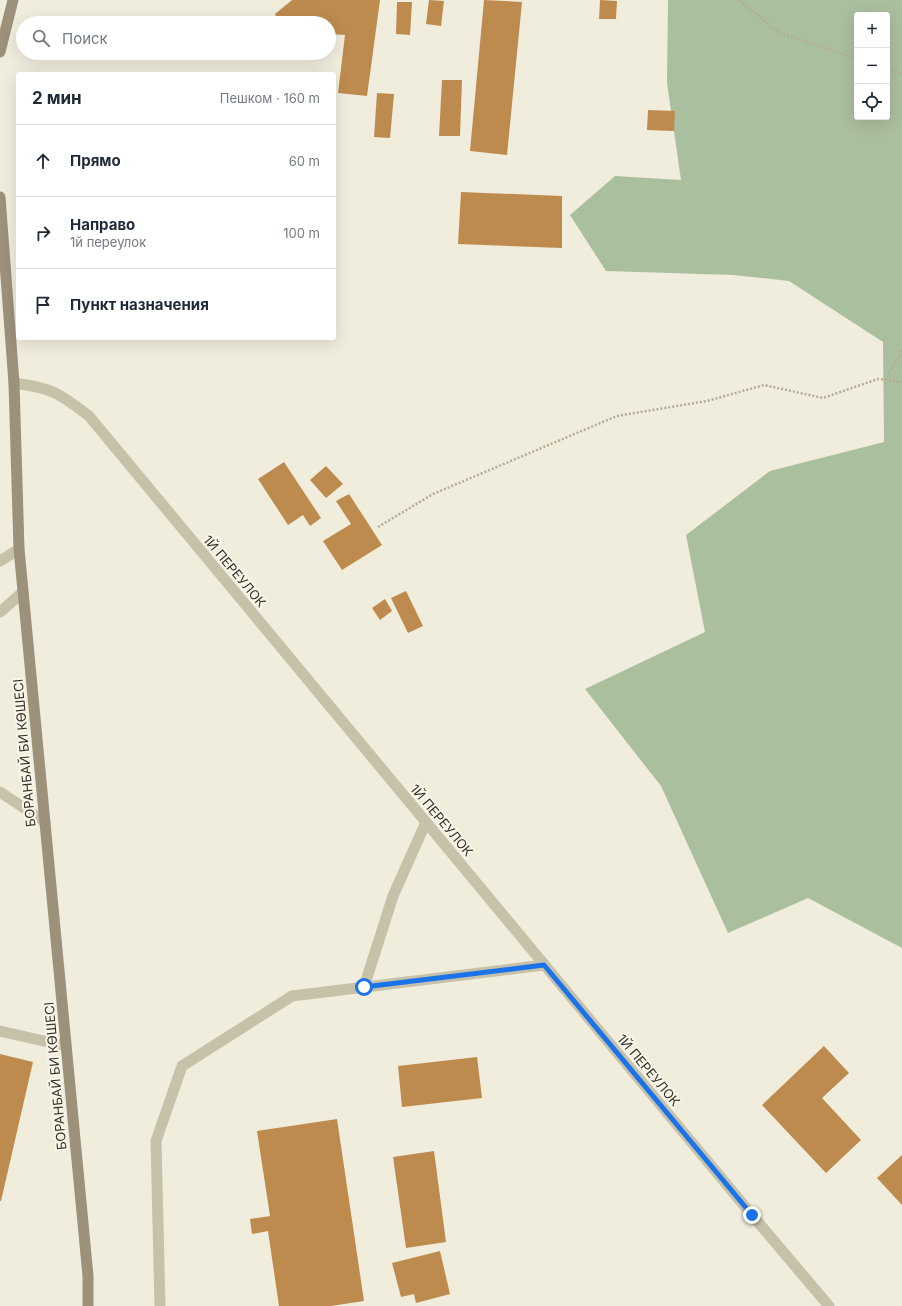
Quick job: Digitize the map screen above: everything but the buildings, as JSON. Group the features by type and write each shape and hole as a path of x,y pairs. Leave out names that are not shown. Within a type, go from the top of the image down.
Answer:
{"main road":[{"path":"0,52 13,0"},
{"name":"БОРАНБАЙ БИ КӨШЕСІ","path":"0,197 14,383 19,549 88,1276 88,1306"}],"street":[{"name":"1Й ПЕРЕУЛОК","path":"14,383 43,387 64,396 89,416 544,965 830,1306"},
{"path":"0,561 19,549"},
{"path":"0,612 23,592"},
{"path":"0,792 45,822"},
{"path":"364,987 393,896 426,822"},
{"path":"160,1306 156,1141 182,1066 292,996 544,965"},
{"path":"0,1031 66,1046"}],"path":[{"path":"739,0 778,32 854,58"},
{"path":"890,70 902,74"},
{"path":"885,380 902,350"},
{"path":"378,527 433,494 618,416 707,401 764,385 823,398 878,379 902,382"}],"green space":[{"path":"668,0 902,0 902,948 808,898 728,933 661,786 585,689 705,632 686,535 770,471 884,442 883,342 789,281 733,275 606,271 570,215 615,176 681,180 667,83"}],"route":[{"path":"364,987 544,965 752,1215"}]}
